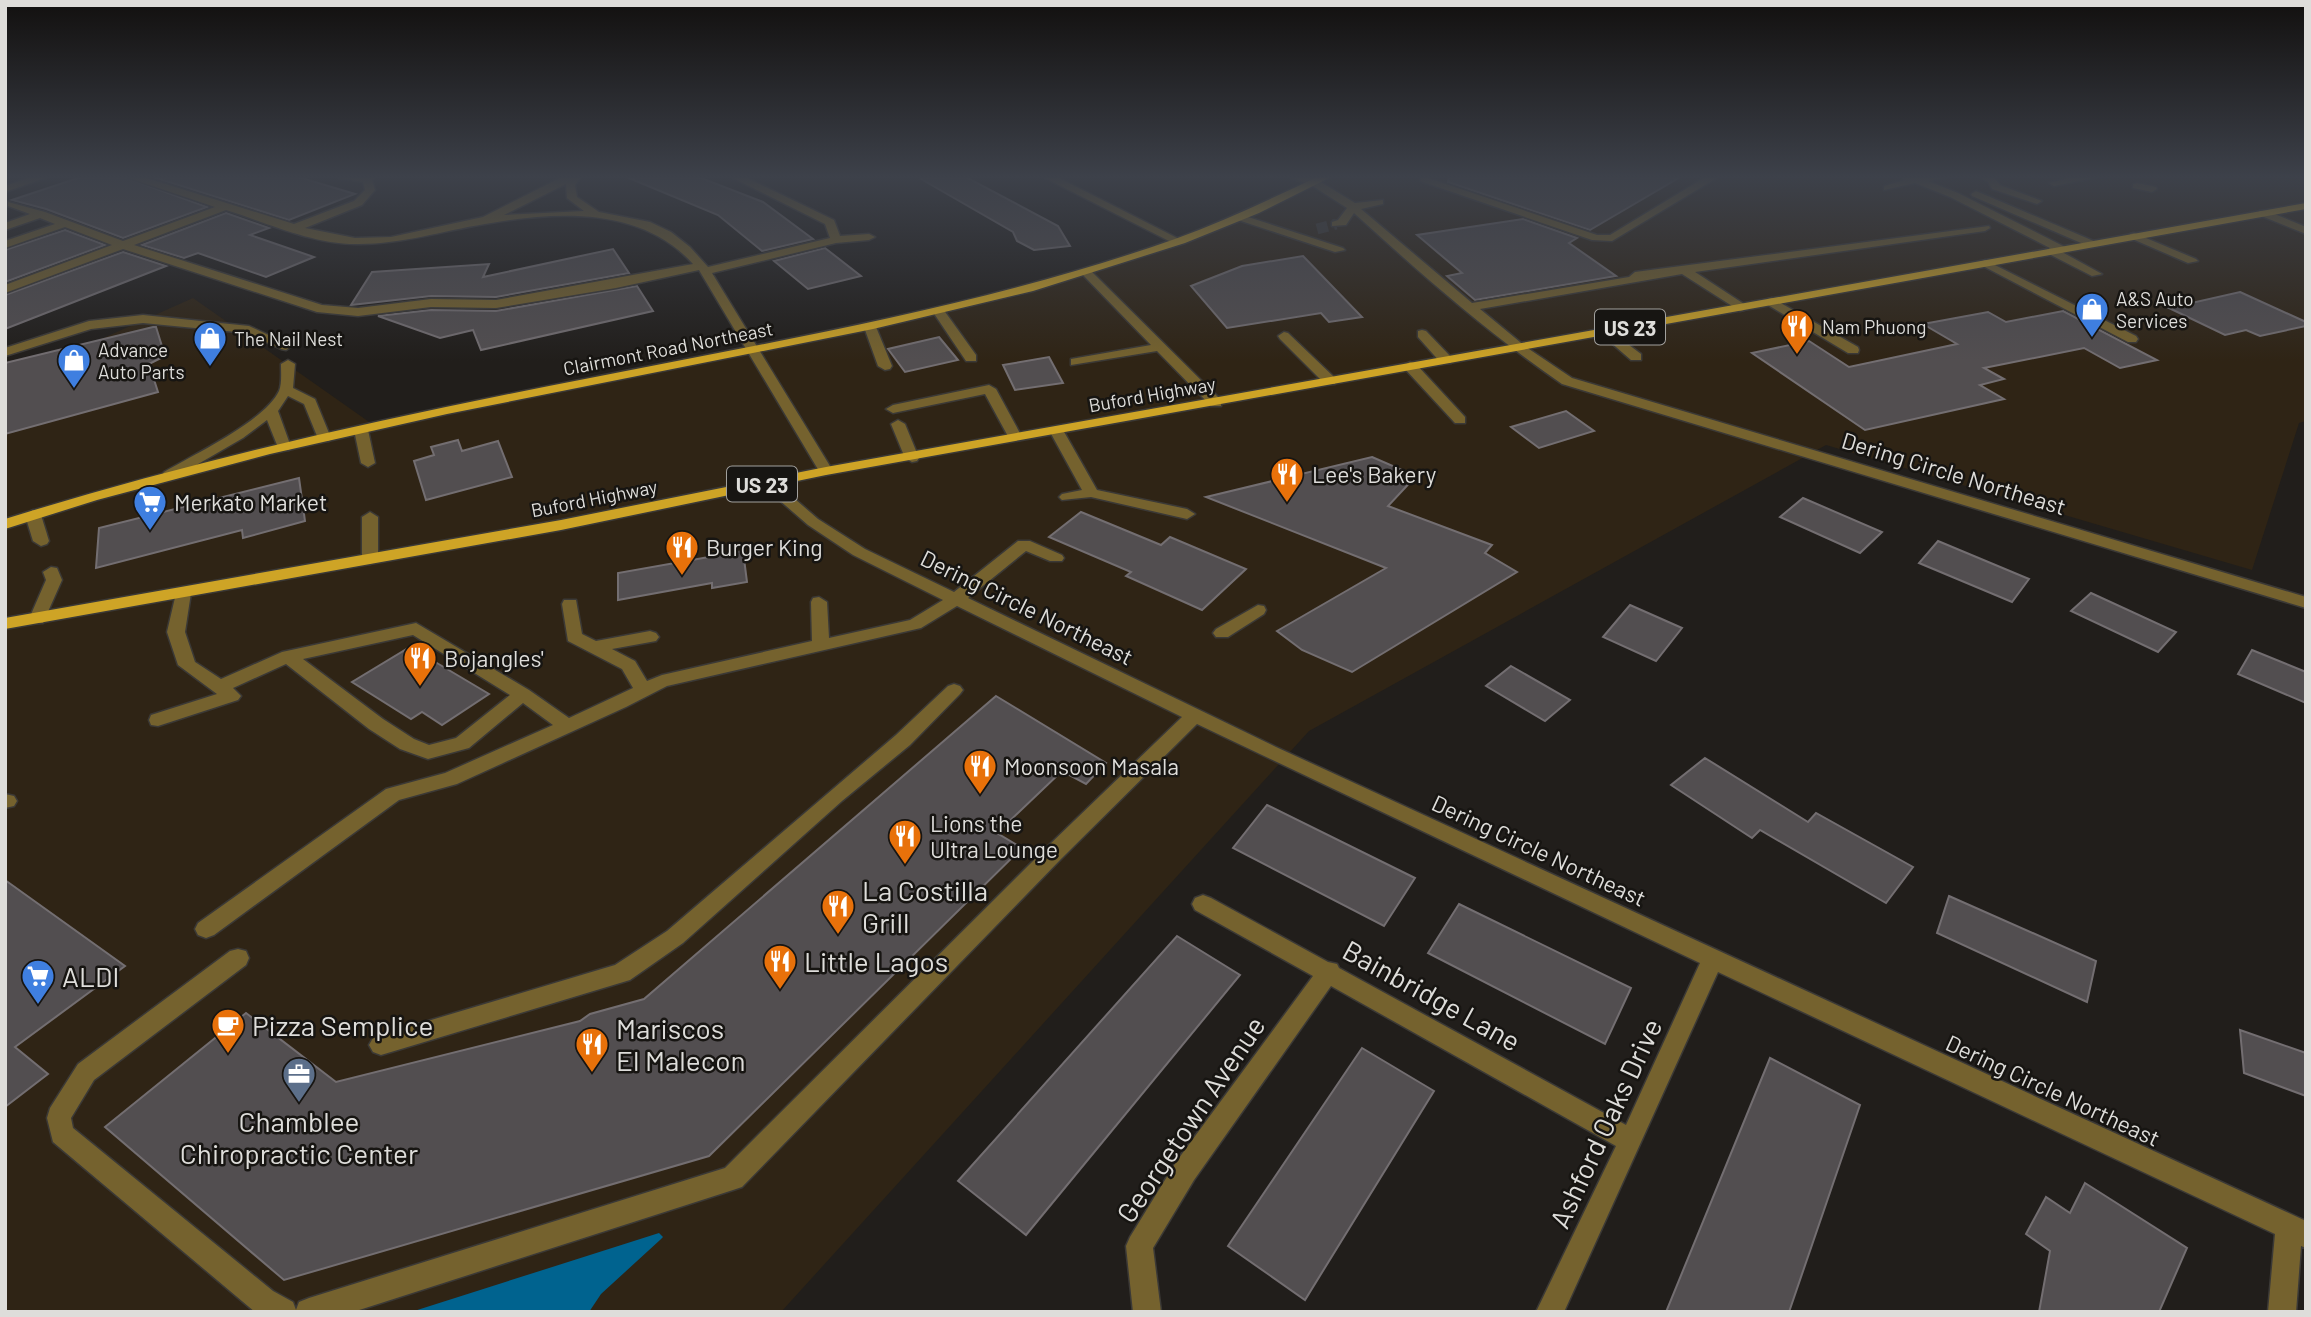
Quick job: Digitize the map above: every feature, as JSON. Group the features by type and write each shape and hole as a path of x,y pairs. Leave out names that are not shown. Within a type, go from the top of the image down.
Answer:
{"main road":[{"name":"Clairmont Road Northeast","path":"5,524 169,475 284,447 939,312 1087,273 1187,237"},
{"name":"Buford Highway","path":"5,624 561,525 826,471 912,458 1015,437 2126,237"}],"street":[{"path":"5,245 26,237"},
{"path":"104,237 321,309 358,312 430,303 496,304 535,299 836,240 864,237"},
{"path":"5,289 141,237"},
{"path":"331,237 391,240 403,237"},
{"path":"670,237 703,268 826,471"},
{"path":"1170,237 1177,241"},
{"path":"1303,237 1339,250"},
{"name":"Dering Circle Northeast","path":"1386,237 1422,270 1567,382 2306,603"},
{"path":"1594,237 1613,237"},
{"path":"1470,307 1635,279 1635,276 1923,237"},
{"path":"2033,237 2096,274"},
{"path":"2077,237 2092,244"},
{"path":"2137,237 2192,261"},
{"path":"1985,263 2132,339"},
{"path":"1684,270 1740,307"},
{"path":"1087,273 1216,403"},
{"path":"1772,302 1853,350"},
{"path":"939,312 971,358"},
{"path":"5,352 89,325 143,319 249,330 286,346"},
{"path":"870,327 886,366"},
{"path":"1605,331 1636,357"},
{"path":"1422,334 1447,360"},
{"path":"1284,336 1330,381"},
{"path":"1076,362 1160,346"},
{"path":"169,475 238,435 271,411 286,390 288,364"},
{"path":"1410,366 1460,420"},
{"path":"912,458 895,416 989,389 1015,437"},
{"path":"286,390 310,402 324,438"},
{"path":"271,411 284,447"},
{"path":"361,430 368,463"},
{"path":"1056,430 1091,493"},
{"name":"Dering Circle Northeast","path":"768,483 813,522 859,552 955,600 1713,959 2297,1231"},
{"path":"1067,497 1091,493 1187,514"},
{"path":"33,515 41,541"},
{"path":"370,517 370,559"},
{"path":"206,929 393,794 450,779 620,703 662,681 915,624 955,600 1024,544 1056,558"},
{"path":"37,619 54,580 51,572"},
{"path":"158,720 232,696 187,665 176,632 183,593"},
{"path":"818,602 821,645"},
{"path":"570,604 574,637 629,665 643,690"},
{"path":"1222,633 1258,610"},
{"path":"220,687 288,656 416,629 523,694 567,726"},
{"path":"593,647 650,637"},
{"path":"288,656 376,724 407,744 428,752 462,743 523,694"},
{"path":"381,1045 622,973 676,937 835,796 903,740 954,690"},
{"path":"309,1312 733,1178 1054,853 1195,715"},
{"name":"Bainbridge Lane","path":"1203,904 1329,971 1631,1140"},
{"path":"238,958 86,1072 66,1099 59,1118 59,1127 62,1134 263,1301 283,1312"},
{"name":"Ashford Oaks Drive","path":"1550,1312 1713,959"},
{"name":"Georgetown Avenue","path":"1147,1312 1139,1245 1185,1171 1329,971"},
{"path":"2282,1312 2297,1231"}],"shaded area":[{"path":"1184,237 2306,237 2306,421 2299,423 2252,570 1826,445 1309,731 781,1312 5,1312 5,382 193,298 372,424 1020,296"}],"water":[{"path":"659,1233 663,1237 601,1294 589,1312 411,1312"}],"building":[{"path":"43,237 85,237 105,245 5,282 5,250"},
{"path":"162,237 257,237 314,257 266,277 198,253 184,258 142,245"},
{"path":"745,237 813,239 762,251"},
{"path":"1015,237 1065,237 1070,246 1034,250"},
{"path":"1420,237 1575,237 1569,243 1616,276 1475,300 1447,276 1462,273"},
{"path":"825,248 861,276 808,289 774,261"},
{"path":"613,249 629,273 496,297 431,296 351,305 372,272 489,264 483,277"},
{"path":"123,252 166,266 5,329 5,295"},
{"path":"1303,256 1362,317 1329,322 1321,313 1227,328 1191,286 1242,266"},
{"path":"637,286 653,311 481,350 473,330 440,338 378,316 431,310 496,311"},
{"path":"2240,292 2306,322 2306,326 2260,336 2246,330 2225,335 2169,308"},
{"path":"2063,311 2157,360 2120,368 2084,348 1984,368 2004,379 1980,385 2004,399 1865,430 1752,353 1809,341 1849,367 1957,344 1923,324 1988,312 2006,322"},
{"path":"156,327 165,356 149,364 158,392 5,434 5,363"},
{"path":"939,337 958,360 905,372 888,349"},
{"path":"1049,357 1063,383 1015,390 1003,365"},
{"path":"1566,411 1594,431 1539,448 1511,427"},
{"path":"458,440 462,451 498,441 512,477 426,500 414,461 434,455 431,447"},
{"path":"1372,457 1416,476 1388,506 1492,545 1485,553 1517,572 1352,672 1302,650 1277,631 1386,568 1206,497"},
{"path":"299,478 305,521 243,538 242,530 96,568 99,528"},
{"path":"1803,498 1882,532 1860,553 1780,517"},
{"path":"1081,512 1161,545 1170,537 1246,569 1202,610 1126,576 1131,572 1049,537"},
{"path":"1938,541 2029,579 2012,602 1919,563"},
{"name":"Burger King","path":"743,551 747,582 712,588 712,583 618,600 618,573"},
{"path":"2091,593 2176,632 2158,652 2071,611"},
{"path":"1630,605 1682,628 1656,661 1603,637"},
{"name":"Bojangles'","path":"410,647 489,694 442,725 422,712 411,719 352,682"},
{"path":"2252,650 2306,672 2306,703 2238,674"},
{"path":"1511,666 1570,700 1545,721 1486,686"},
{"path":"996,696 1106,763 1086,784 1062,771 997,833 1022,848 709,1156 284,1280 105,1127 246,1013 336,1082 580,1021 590,1014 644,999"},
{"path":"1705,758 1808,822 1816,813 1913,867 1886,903 1760,830 1752,838 1671,785"},
{"path":"1267,805 1415,878 1384,926 1233,848"},
{"name":"ALDI","path":"5,880 125,966 15,1047 48,1074 5,1107"},
{"path":"1949,896 2096,961 2087,1002 1937,933"},
{"path":"1459,904 1631,988 1605,1044 1428,953"},
{"path":"1177,936 1240,975 1026,1235 958,1181"},
{"path":"2240,1030 2306,1053 2306,1096 2244,1073"},
{"path":"1362,1048 1434,1091 1305,1300 1228,1246"},
{"path":"1770,1058 1860,1105 1789,1312 1666,1312"},
{"path":"2085,1183 2187,1248 2159,1312 2039,1312 2050,1251 2026,1234 2046,1197 2070,1213"}],"place":[{"name":"A&S Auto Services","path":"2092,339"},
{"name":"Nam Phuong","path":"1797,356"},
{"name":"The Nail Nest","path":"210,368"},
{"name":"Advance Auto Parts","path":"74,390"},
{"name":"Lee's Bakery","path":"1287,504"},
{"name":"Merkato Market","path":"150,532"},
{"name":"Burger King","path":"682,577"},
{"name":"Bojangles'","path":"420,688"},
{"name":"Moonsoon Masala","path":"980,796"},
{"name":"Lions the Ultra Lounge","path":"905,866"},
{"name":"La Costilla Grill","path":"838,936"},
{"name":"Little Lagos","path":"780,991"},
{"name":"ALDI","path":"38,1006"},
{"name":"Pizza Semplice","path":"228,1055"},
{"name":"Mariscos El Malecon","path":"592,1074"},
{"name":"Chamblee Chiropractic Center","path":"299,1104"}]}
